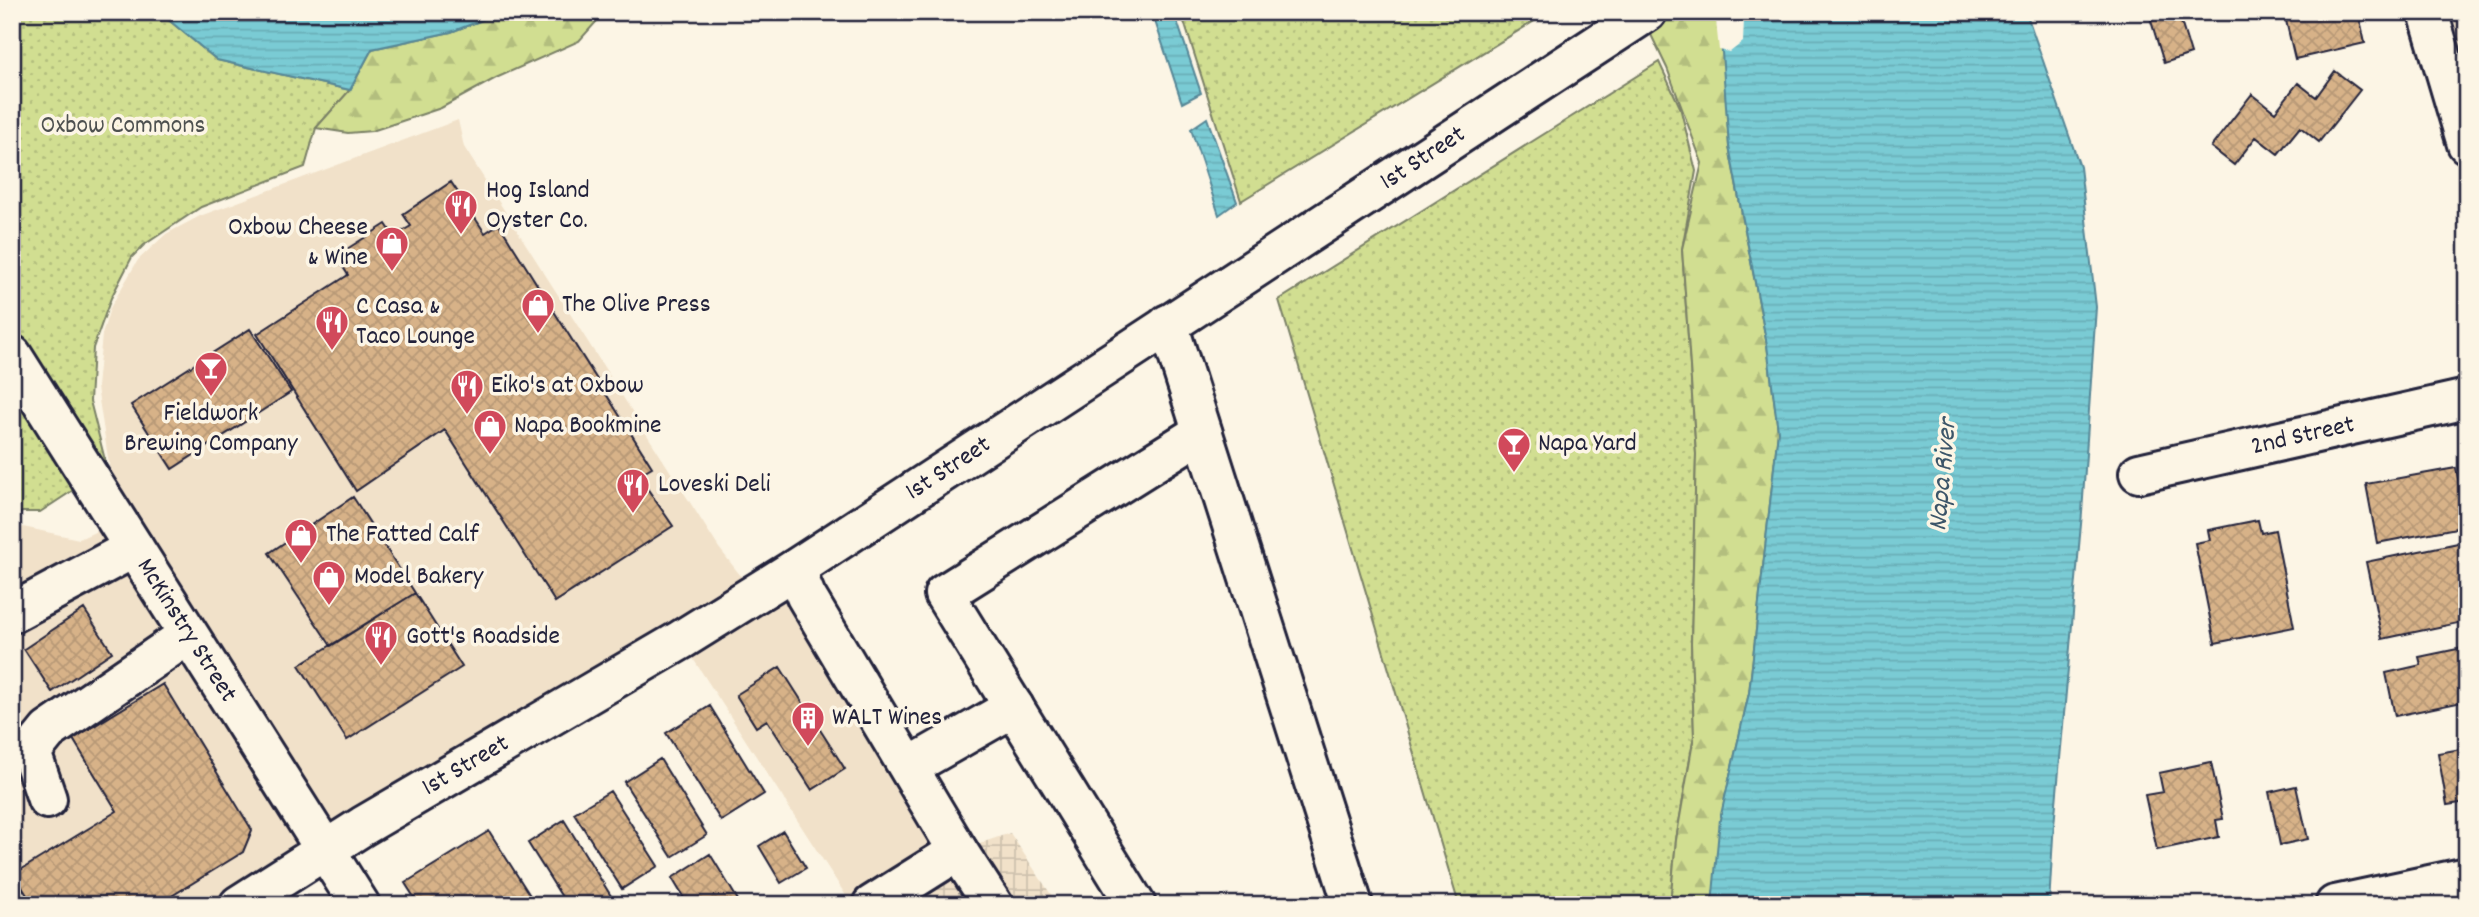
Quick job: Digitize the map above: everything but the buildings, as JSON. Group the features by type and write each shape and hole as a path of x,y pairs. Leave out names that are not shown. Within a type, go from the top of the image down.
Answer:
{"street":[{"name":"1st Street","path":"239,905 363,826 681,640 795,569 1647,12"},
{"path":"2428,12 2467,144"},
{"path":"1168,324 1353,905"},
{"name":"McKinstry Street","path":"12,355 360,905"},
{"name":"2nd Street","path":"2138,473 2467,399"},
{"path":"1136,905 944,594 1202,432"},
{"path":"12,613 134,548"},
{"path":"795,569 806,596 993,905"},
{"path":"47,799 32,752 48,732 188,635"},
{"path":"909,767 1014,707"},
{"path":"872,905 958,851"},
{"path":"2335,905 2467,877"}],"shaded area":[{"path":"2428,12 2467,12 2467,144"},
{"path":"458,120 464,147 719,548 755,594 795,569 958,851 872,905 852,905 681,640 240,905 12,905 12,538 23,527 79,539 118,522 97,387 102,335 110,308 138,260 166,234 200,216"},
{"path":"1010,833 1058,905 872,905 958,851"}],"green space":[{"name":"Oxbow Commons","path":"12,12 159,12 217,60 350,90 316,128 305,167 201,207 144,245 132,257 111,298 93,348 90,401 107,468 40,512 22,512 12,521"},
{"path":"503,12 605,12 579,41 496,78 441,108 372,131 348,133 316,128 350,90 372,49 451,32"},
{"path":"1181,12 1549,12 1241,201"},
{"path":"1647,12 1715,12 1723,50 1729,147 1767,345 1778,431 1749,693 1725,798 1712,905 1670,905 1676,840 1694,736 1691,643 1696,454 1682,249 1702,163 1667,68 1642,16"},
{"path":"1659,62 1680,107 1696,171 1682,249 1696,454 1691,643 1694,736 1676,840 1670,905 1459,905 1279,300"}],"water":[{"path":"159,12 503,12 451,32 372,49 350,90 217,60"},
{"path":"1152,12 1174,12 1201,93 1182,103"},
{"name":"Napa River","path":"1719,12 2026,12 2080,167 2096,307 2082,513 2049,905 1712,905 1720,819 1749,693 1778,431 1767,345 1729,146"},
{"path":"1207,118 1237,202 1219,215 1191,129"}],"pier":[{"path":"1715,12 1758,12 1744,20 1743,42 1730,52 1719,50"}],"place":[{"name":"Hog Island Oyster Co.","path":"461,236"},
{"name":"Oxbow Cheese & Wine","path":"392,273"},
{"name":"The Olive Press","path":"538,335"},
{"name":"C Casa & Taco Lounge","path":"332,352"},
{"name":"Fieldwork Brewing Company","path":"211,398"},
{"name":"Eiko's at Oxbow","path":"467,416"},
{"name":"Napa Bookmine","path":"490,456"},
{"name":"Napa Yard","path":"1514,474"},
{"name":"Loveski Deli","path":"633,515"},
{"name":"The Fatted Calf","path":"301,565"},
{"name":"Model Bakery","path":"329,607"},
{"name":"Gott's Roadside","path":"381,667"},
{"name":"WALT Wines","path":"808,748"}]}
